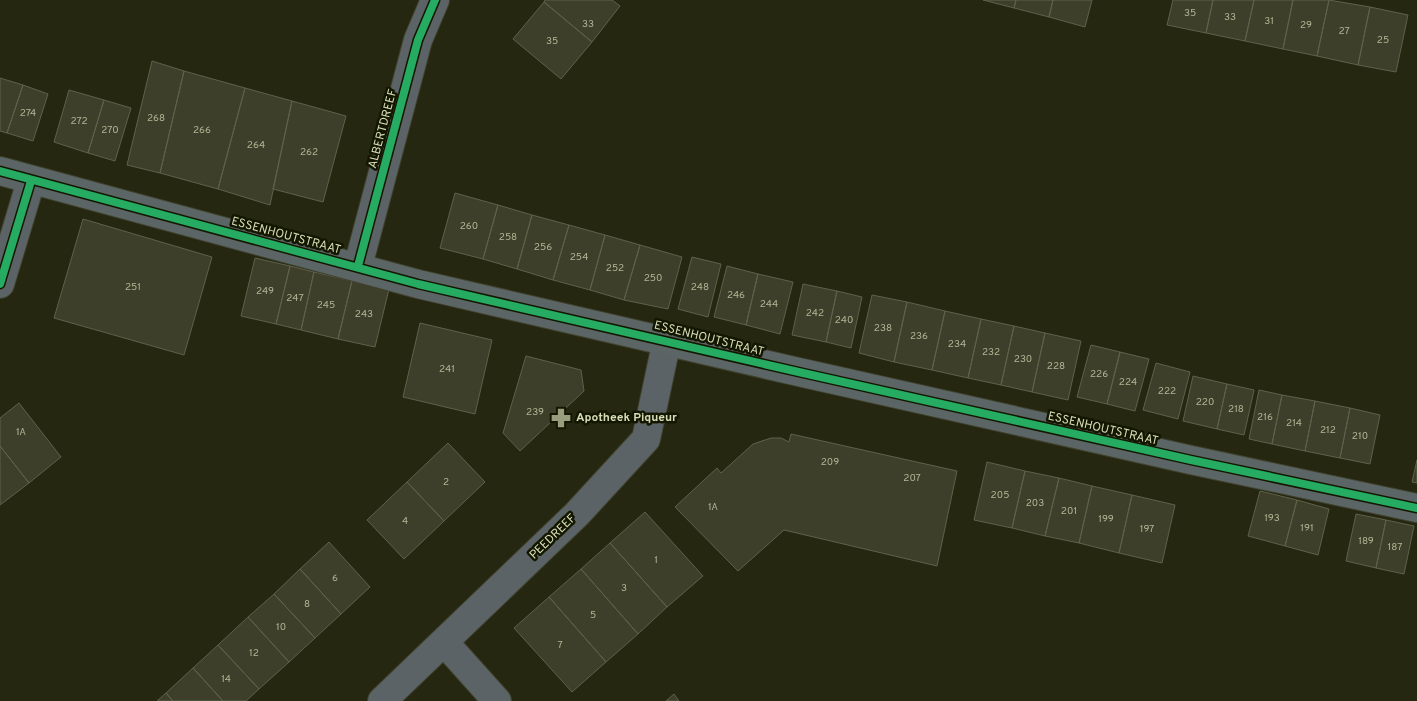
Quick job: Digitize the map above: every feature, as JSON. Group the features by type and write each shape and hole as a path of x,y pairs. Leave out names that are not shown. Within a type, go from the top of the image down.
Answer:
{"street":[{"name":"ALBERTDREEF","path":"358,266 418,40 435,0"},
{"name":"ESSENHOUTSTRAAT","path":"0,171 31,181 358,266 418,284 666,340 803,374 1417,508"},
{"path":"0,284 31,181"},
{"name":"PEEDREEF","path":"382,701 576,514 646,439 666,340"},
{"path":"444,642 497,701"}],"building":[{"path":"545,0 612,0 620,6 592,42 544,2"},
{"path":"983,0 1016,0 1014,8"},
{"path":"1016,0 1053,0 1049,17 1014,8"},
{"path":"1053,0 1092,0 1085,27 1049,17"},
{"path":"1173,0 1213,0 1206,33 1167,25"},
{"path":"1213,0 1254,0 1245,41 1206,33"},
{"path":"1254,0 1293,0 1283,49 1245,41"},
{"path":"1293,0 1329,0 1317,56 1283,49"},
{"path":"1329,0 1370,7 1358,65 1317,56"},
{"path":"544,2 592,42 561,79 513,39"},
{"path":"1370,7 1408,15 1396,72 1358,65"},
{"path":"152,61 184,71 160,173 127,165"},
{"path":"184,71 245,88 218,189 160,173"},
{"path":"0,78 23,85 7,133 0,131"},
{"path":"23,85 48,94 33,141 7,133"},
{"path":"245,88 292,101 270,205 218,189"},
{"path":"69,90 104,100 88,153 54,142"},
{"path":"104,100 131,108 115,161 88,153"},
{"path":"292,101 346,116 323,202 273,189"},
{"path":"455,193 498,205 483,259 440,248"},
{"path":"498,205 532,215 517,269 483,259"},
{"path":"532,215 569,225 553,280 517,269"},
{"path":"83,219 212,257 184,355 54,318"},
{"path":"569,225 605,235 590,290 553,280"},
{"path":"605,235 640,245 624,300 590,290"},
{"path":"640,245 682,257 668,309 624,300"},
{"path":"692,257 721,264 708,317 678,309"},
{"path":"255,258 290,266 276,324 241,316"},
{"path":"290,266 314,272 301,330 276,324"},
{"path":"727,266 758,274 746,325 714,317"},
{"path":"314,272 352,281 338,339 301,330"},
{"path":"758,274 793,282 780,334 746,325"},
{"path":"352,281 389,289 375,347 338,339"},
{"path":"803,284 837,291 826,342 792,335"},
{"path":"837,291 862,297 851,348 826,342"},
{"path":"872,295 907,302 894,362 859,353"},
{"path":"907,302 945,311 932,370 894,362"},
{"path":"945,311 981,319 968,378 932,370"},
{"path":"981,319 1014,326 1001,385 968,378"},
{"path":"420,323 492,340 475,414 403,397"},
{"path":"1014,326 1045,333 1032,392 1001,385"},
{"path":"1045,333 1081,341 1068,400 1032,392"},
{"path":"1091,345 1120,352 1107,404 1077,397"},
{"path":"1120,352 1149,359 1135,411 1107,404"},
{"path":"526,356 581,370 584,391 520,451 503,433"},
{"path":"1156,363 1190,372 1178,419 1143,410"},
{"path":"1193,376 1227,384 1217,429 1183,421"},
{"path":"1227,384 1254,390 1244,435 1217,429"},
{"path":"1259,390 1282,395 1272,444 1249,439"},
{"path":"1282,395 1315,401 1305,451 1272,444"},
{"path":"1315,401 1350,408 1340,458 1305,451"},
{"path":"19,403 61,457 29,483 0,446 0,418"},
{"path":"1350,408 1380,415 1370,464 1340,458"},
{"path":"791,434 957,471 937,566 784,530 738,571 675,507 717,468 721,473 753,444 771,438 781,438 789,442"},
{"path":"448,443 485,482 444,521 407,482"},
{"path":"0,446 29,483 0,505"},
{"path":"1417,460 1417,483 1412,482"},
{"path":"987,462 1025,471 1012,528 974,520"},
{"path":"1025,471 1059,478 1045,536 1012,528"},
{"path":"1059,478 1092,486 1079,543 1045,536"},
{"path":"407,482 444,521 404,559 367,520"},
{"path":"1092,486 1132,495 1119,553 1079,543"},
{"path":"1260,491 1297,500 1285,546 1248,536"},
{"path":"1132,495 1175,505 1162,563 1119,553"},
{"path":"1297,500 1329,509 1318,555 1285,546"},
{"path":"645,512 703,576 667,607 610,543"},
{"path":"1356,514 1386,520 1376,568 1346,561"},
{"path":"1386,520 1414,526 1404,574 1376,568"},
{"path":"329,542 370,587 341,614 300,569"},
{"path":"610,543 667,607 638,634 581,569"},
{"path":"300,569 341,614 315,638 274,594"},
{"path":"581,569 638,634 606,662 549,597"},
{"path":"274,594 315,638 289,662 248,617"},
{"path":"549,597 606,662 572,692 514,628"},
{"path":"248,617 289,662 259,689 218,645"},
{"path":"218,645 259,689 246,701 223,701 193,668"},
{"path":"193,668 223,701 173,701 166,693"},
{"path":"166,693 173,701 157,701"},
{"path":"674,694 679,701 666,701"}],"cycle path":[{"path":"358,266 418,40 435,0"},
{"path":"0,171 418,284 1191,460 1417,508"},
{"path":"0,284 31,181"}],"place":[{"name":"Apotheek Piqueur","path":"561,418"}]}
